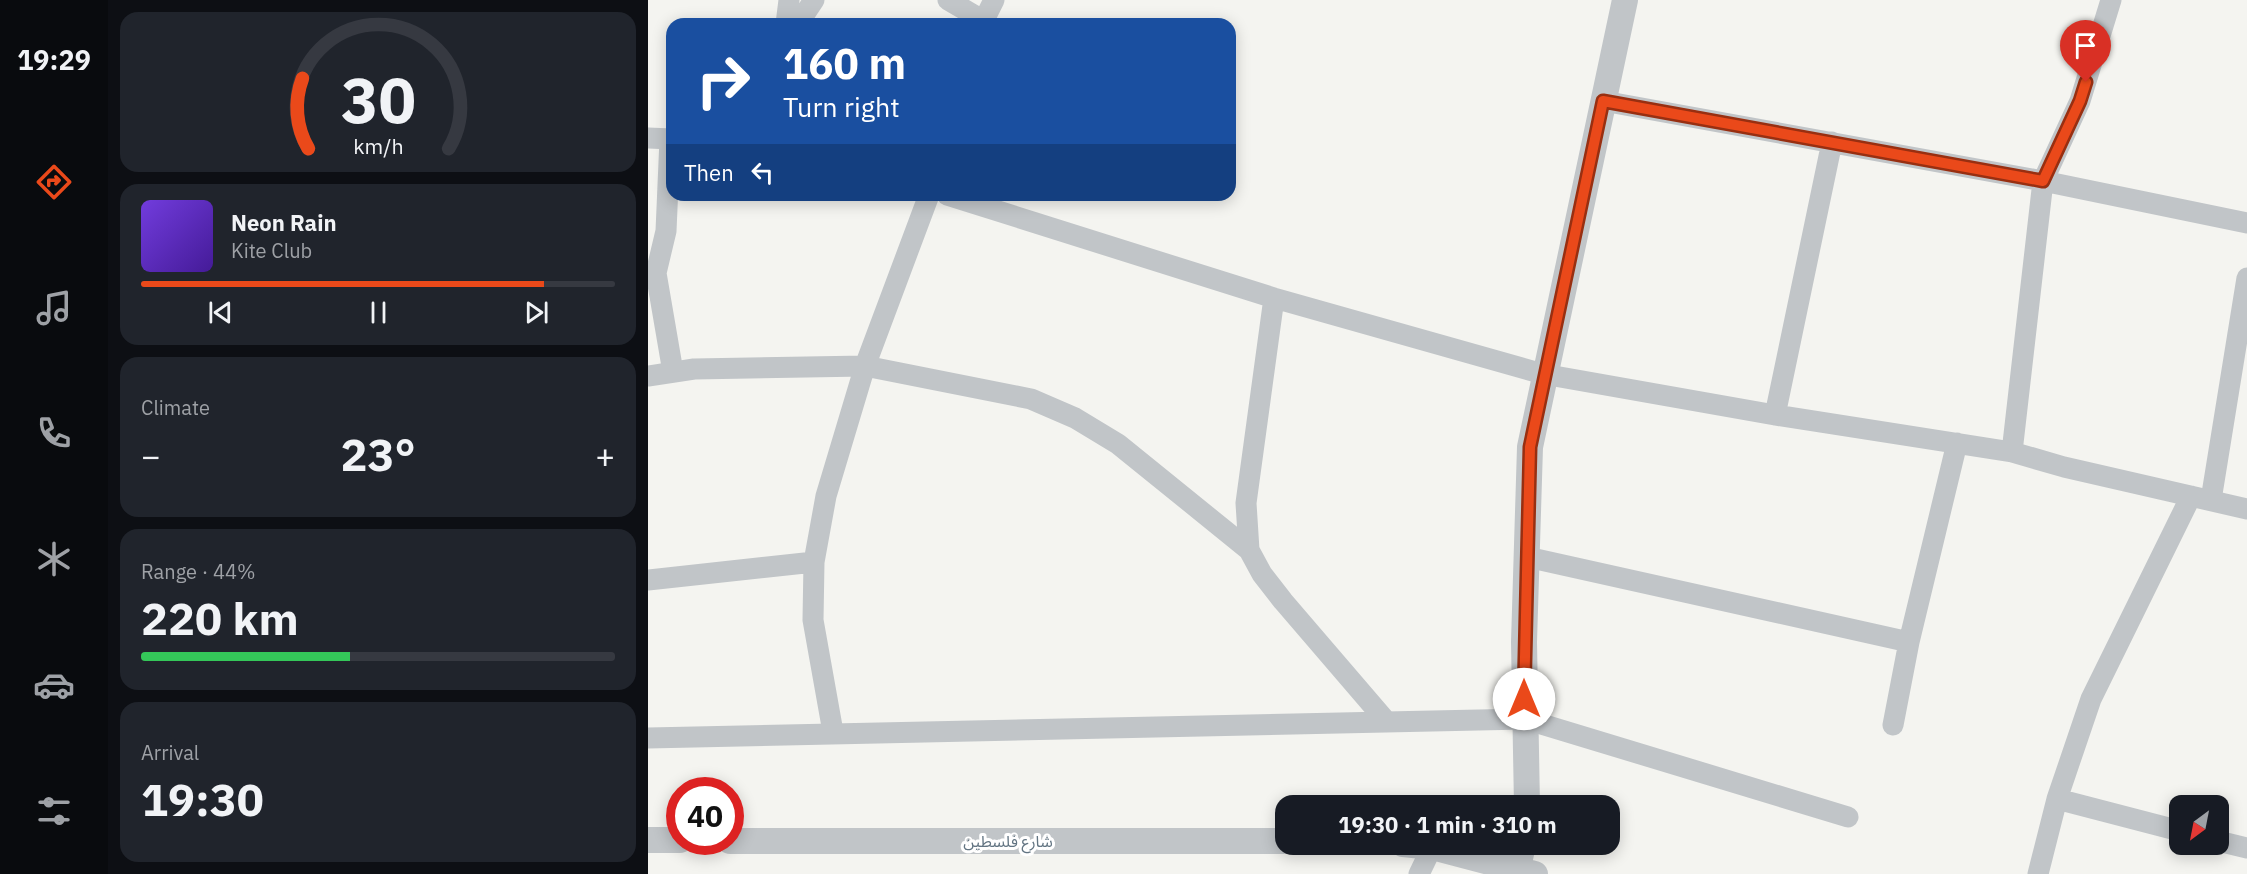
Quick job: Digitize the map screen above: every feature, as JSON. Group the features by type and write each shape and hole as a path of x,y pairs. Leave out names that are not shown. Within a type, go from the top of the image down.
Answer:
{"street":[{"path":"787,18 789,0"},
{"path":"802,18 814,0"},
{"path":"948,0 975,18"},
{"path":"985,18 994,0"},
{"path":"1527,795 1525,718 1530,447 1543,374 1625,0"},
{"path":"2012,452 2043,181 2080,101 2110,0"},
{"path":"1603,101 2043,181 2247,223"},
{"path":"648,138 666,139"},
{"path":"1774,416 1832,142"},
{"path":"668,201 666,231 656,273 673,372"},
{"path":"833,732 813,620 814,562 826,496 865,366 927,201"},
{"path":"966,201 1274,298 1543,374 1774,416 2012,452 2064,467 2247,509"},
{"path":"2038,874 2057,799 2091,699 2201,498 2247,278"},
{"path":"1249,550 1246,503 1274,298"},
{"path":"648,376 694,369 865,366 1031,399 1075,418 1118,444 1249,550 1262,574 1283,601 1386,721"},
{"path":"1893,725 1909,642 1957,443"},
{"path":"1527,557 1909,642"},
{"path":"648,580 814,562"},
{"path":"648,738 1525,718 1848,817"},
{"path":"2057,799 2169,828"},
{"path":"648,840 666,840"},
{"name":"شارع فلسطين","path":"744,841 1275,841"},
{"path":"2229,844 2247,848"},
{"path":"1419,874 1428,855"},
{"path":"1482,855 1525,862"}],"route":[{"path":"1524,699 1530,447 1543,374 1603,101 2043,181 2080,101 2086,82"}]}
